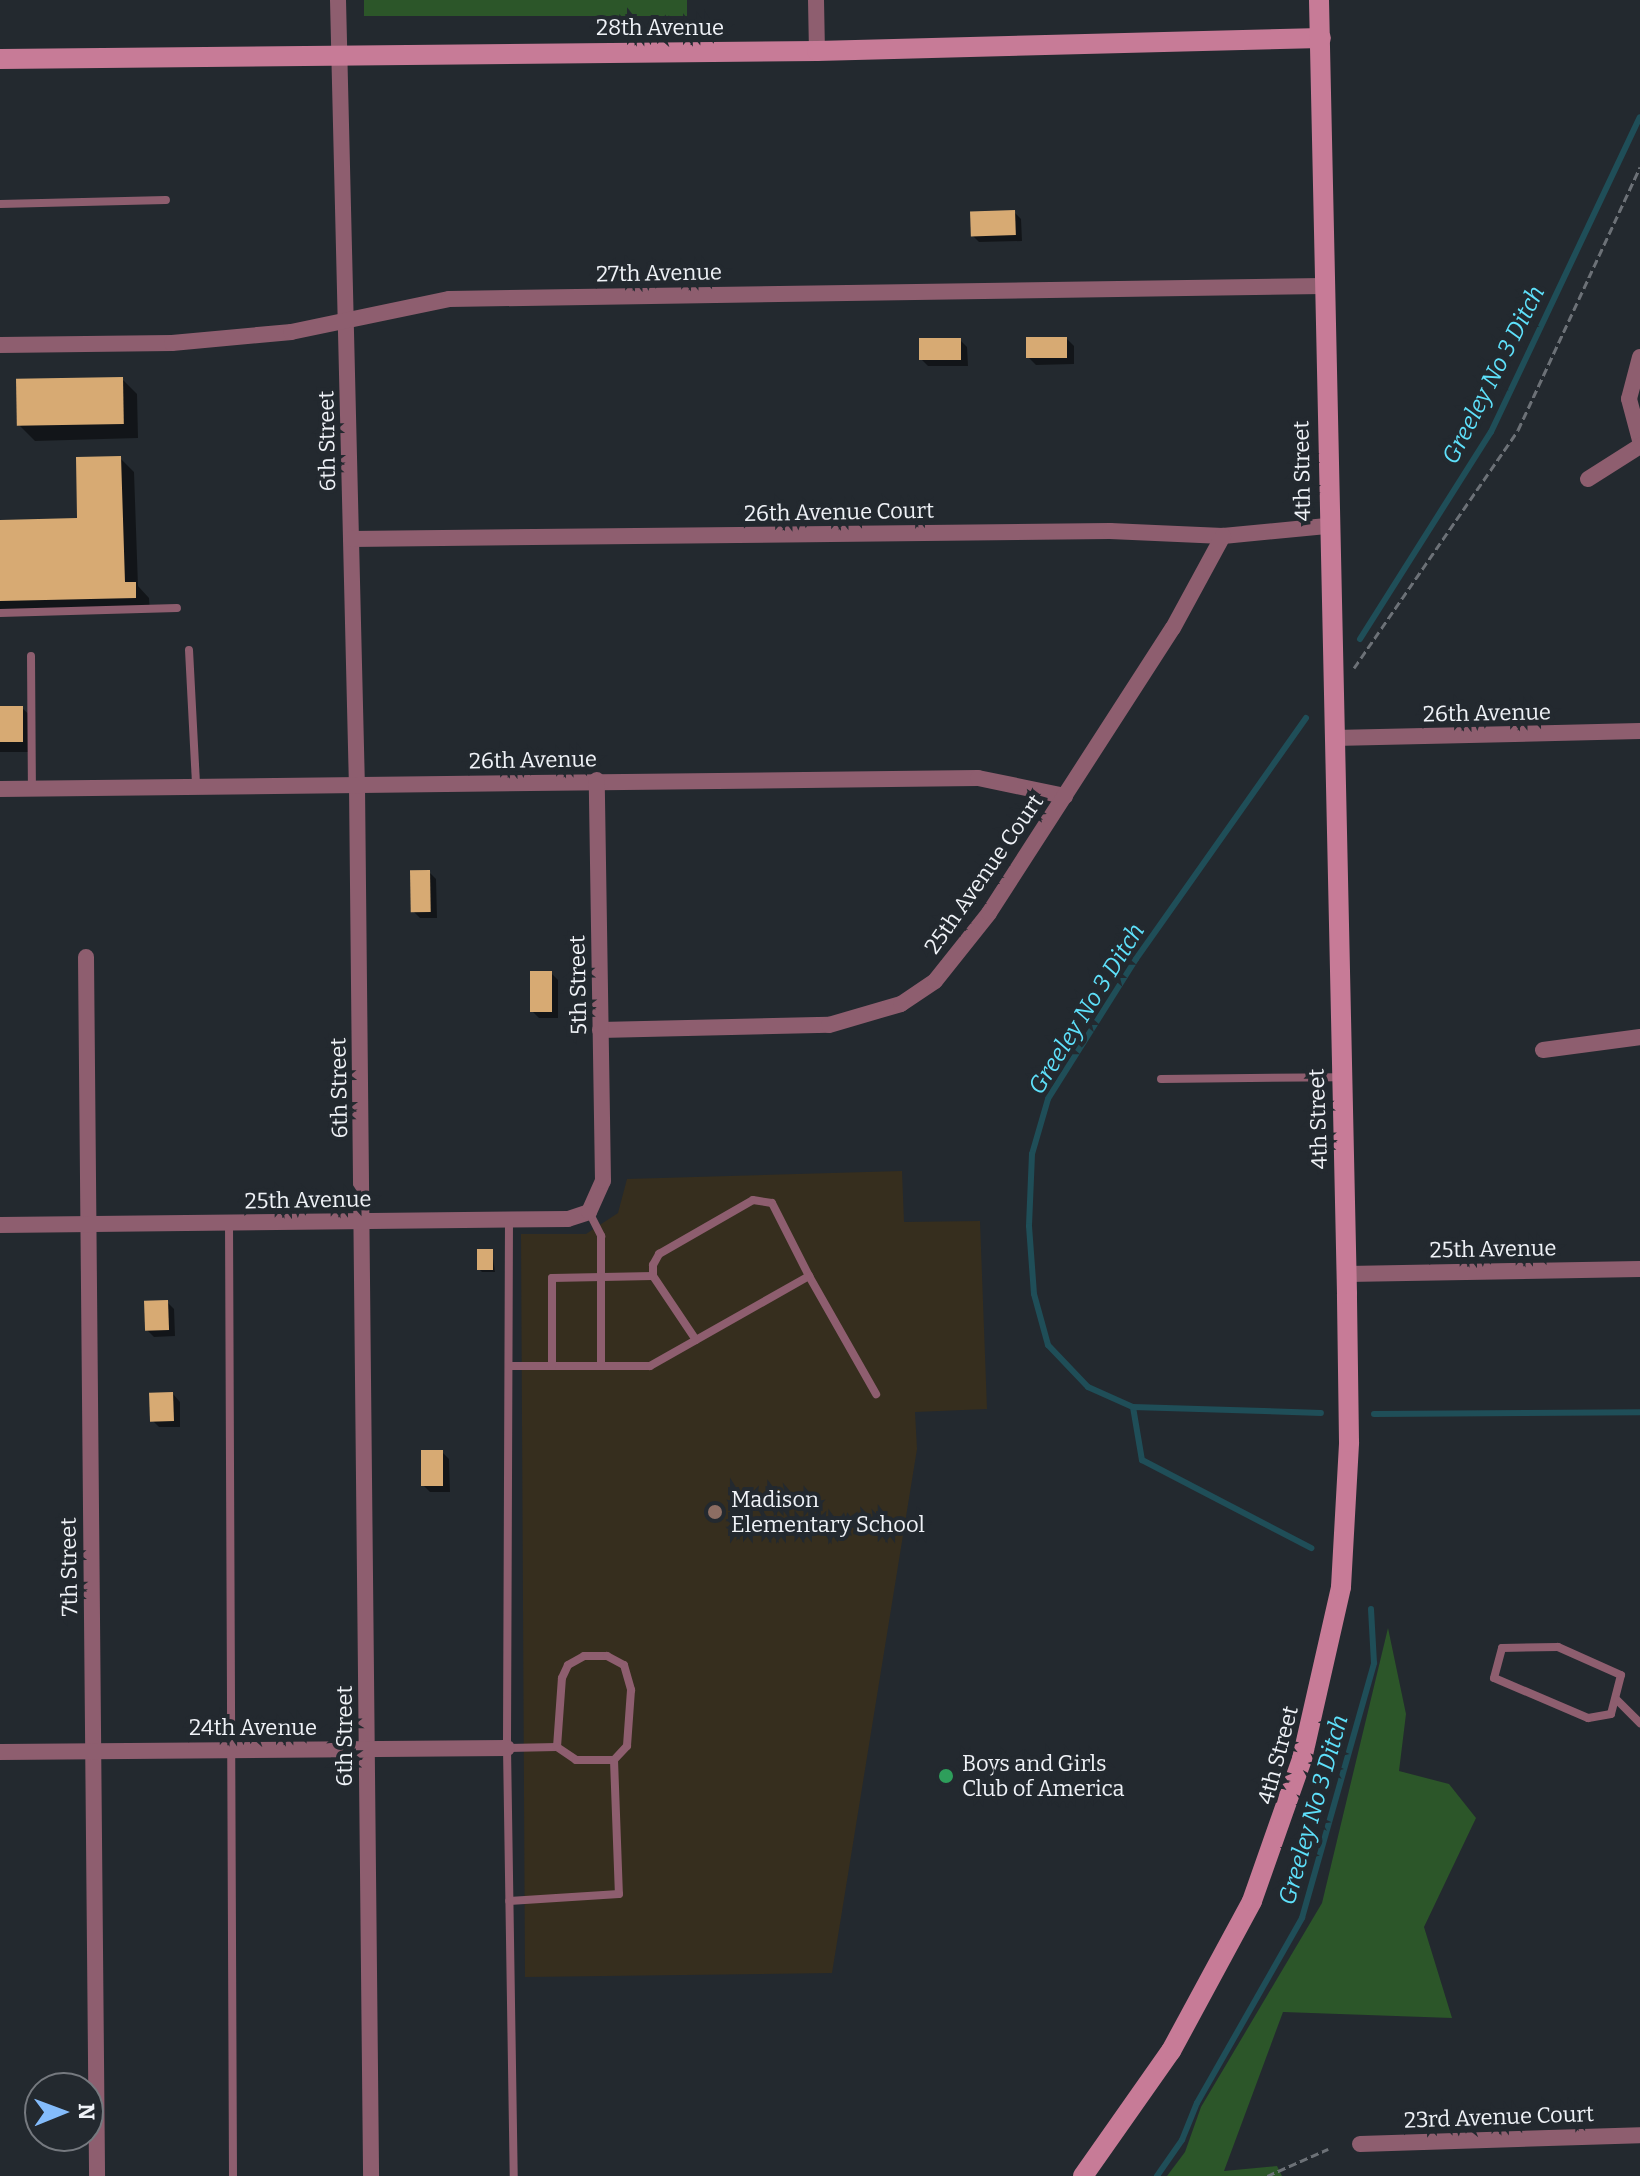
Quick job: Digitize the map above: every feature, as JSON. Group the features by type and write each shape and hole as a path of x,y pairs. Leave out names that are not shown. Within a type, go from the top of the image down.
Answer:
{"main road":[{"name":"4th Street","path":"1083,2176 1171,2051 1252,1901 1284,1823 1337,1611 1344,1551 1347,1274 1327,526 1319,0"},
{"name":"28th Avenue","path":"0,59 817,51 1321,38"}],"street":[{"name":"6th Street","path":"338,0 357,786 371,2176"},
{"path":"816,0 817,51"},
{"name":"27th Avenue","path":"0,345 166,350 291,332 449,299 1323,286"},
{"path":"1640,357 1629,399 1640,440"},
{"path":"1588,479 1640,446"},
{"name":"26th Avenue Court","path":"351,539 1110,531 1223,536 1327,526"},
{"name":"25th Avenue Court","path":"600,1030 829,1025 901,1004 935,981 962,952 1065,796 1173,628 1223,536"},
{"name":"26th Avenue","path":"1334,738 1640,731"},
{"name":"26th Avenue","path":"0,789 978,778 1065,796"},
{"name":"5th Street","path":"589,1212 601,1189 597,780"},
{"name":"7th Street","path":"86,957 97,2176"},
{"path":"1543,1050 1640,1037"},
{"name":"25th Avenue","path":"0,1225 568,1219 589,1212"},
{"name":"25th Avenue","path":"1347,1274 1640,1269"},
{"name":"24th Avenue","path":"0,1752 507,1748"},
{"name":"23rd Avenue Court","path":"1360,2144 1640,2135"}],"lane":[{"path":"0,204 166,200"},
{"path":"0,613 177,608"},
{"path":"189,650 196,785"},
{"path":"31,656 32,789"},
{"path":"1161,1079 1341,1077"},
{"path":"696,1340 653,1276 659,1254 753,1200 772,1203 809,1276 876,1394"},
{"path":"589,1212 601,1236 601,1366"},
{"path":"509,1219 507,1748 514,2176"},
{"path":"229,1222 233,2176"},
{"path":"552,1366 552,1278 653,1276"},
{"path":"509,1366 650,1366 809,1276"},
{"path":"1558,1647 1621,1675 1617,1700 1611,1714 1588,1718 1494,1678 1493,1668 1502,1648 1558,1647"},
{"path":"509,1901 619,1894 614,1760 627,1746 631,1690 624,1665 607,1656 584,1656 568,1665 562,1678 557,1747"},
{"path":"1617,1700 1640,1723"},
{"path":"507,1748 557,1747 576,1760 614,1760"}],"path":[{"path":"1359,667 1518,430 1640,167"},
{"path":"1267,2176 1328,2149"}],"shaded area":[{"name":"Madison Elementary School","path":"902,1171 904,1222 980,1221 987,1409 915,1412 917,1449 832,1973 525,1977 521,1234 586,1234 618,1213 627,1179"}],"green space":[{"path":"364,0 687,0 687,16 364,16"},
{"path":"1388,1628 1406,1714 1399,1771 1449,1784 1476,1818 1424,1927 1452,2018 1283,2012 1224,2171 1277,2166 1282,2176 1167,2176 1185,2152 1201,2107 1322,1903"}],"building":[{"path":"1015,210 1016,235 971,237 970,212"},
{"path":"1026,337 1067,337 1067,358 1026,358"},
{"path":"919,338 961,338 961,360 919,360"},
{"path":"123,377 124,424 17,426 16,379"},
{"path":"121,456 125,582 136,582 136,598 0,601 0,520 77,518 76,457"},
{"path":"0,706 23,706 23,742 0,742"},
{"path":"410,870 430,870 431,912 411,912"},
{"path":"530,971 552,971 552,1012 530,1012"},
{"path":"477,1249 493,1249 493,1270 477,1270"},
{"path":"168,1300 169,1330 145,1331 144,1301"},
{"path":"173,1392 174,1421 150,1422 149,1393"},
{"path":"421,1450 443,1450 443,1486 421,1486"}],"waterway":[{"name":"Greeley No 3 Ditch","path":"1360,639 1491,432 1640,117"},
{"name":"Greeley No 3 Ditch","path":"1306,718 1136,959 1048,1099 1032,1154 1029,1226 1034,1294 1048,1345 1088,1387 1133,1407 1142,1460 1311,1548"},
{"path":"1133,1407 1321,1413"},
{"path":"1374,1414 1640,1412"},
{"name":"Greeley No 3 Ditch","path":"1157,2176 1182,2140 1197,2103 1302,1918 1374,1663 1371,1609"}],"place":[{"name":"Madison Elementary School","path":"715,1512"},
{"name":"Boys and Girls Club of America","path":"946,1776"}]}
